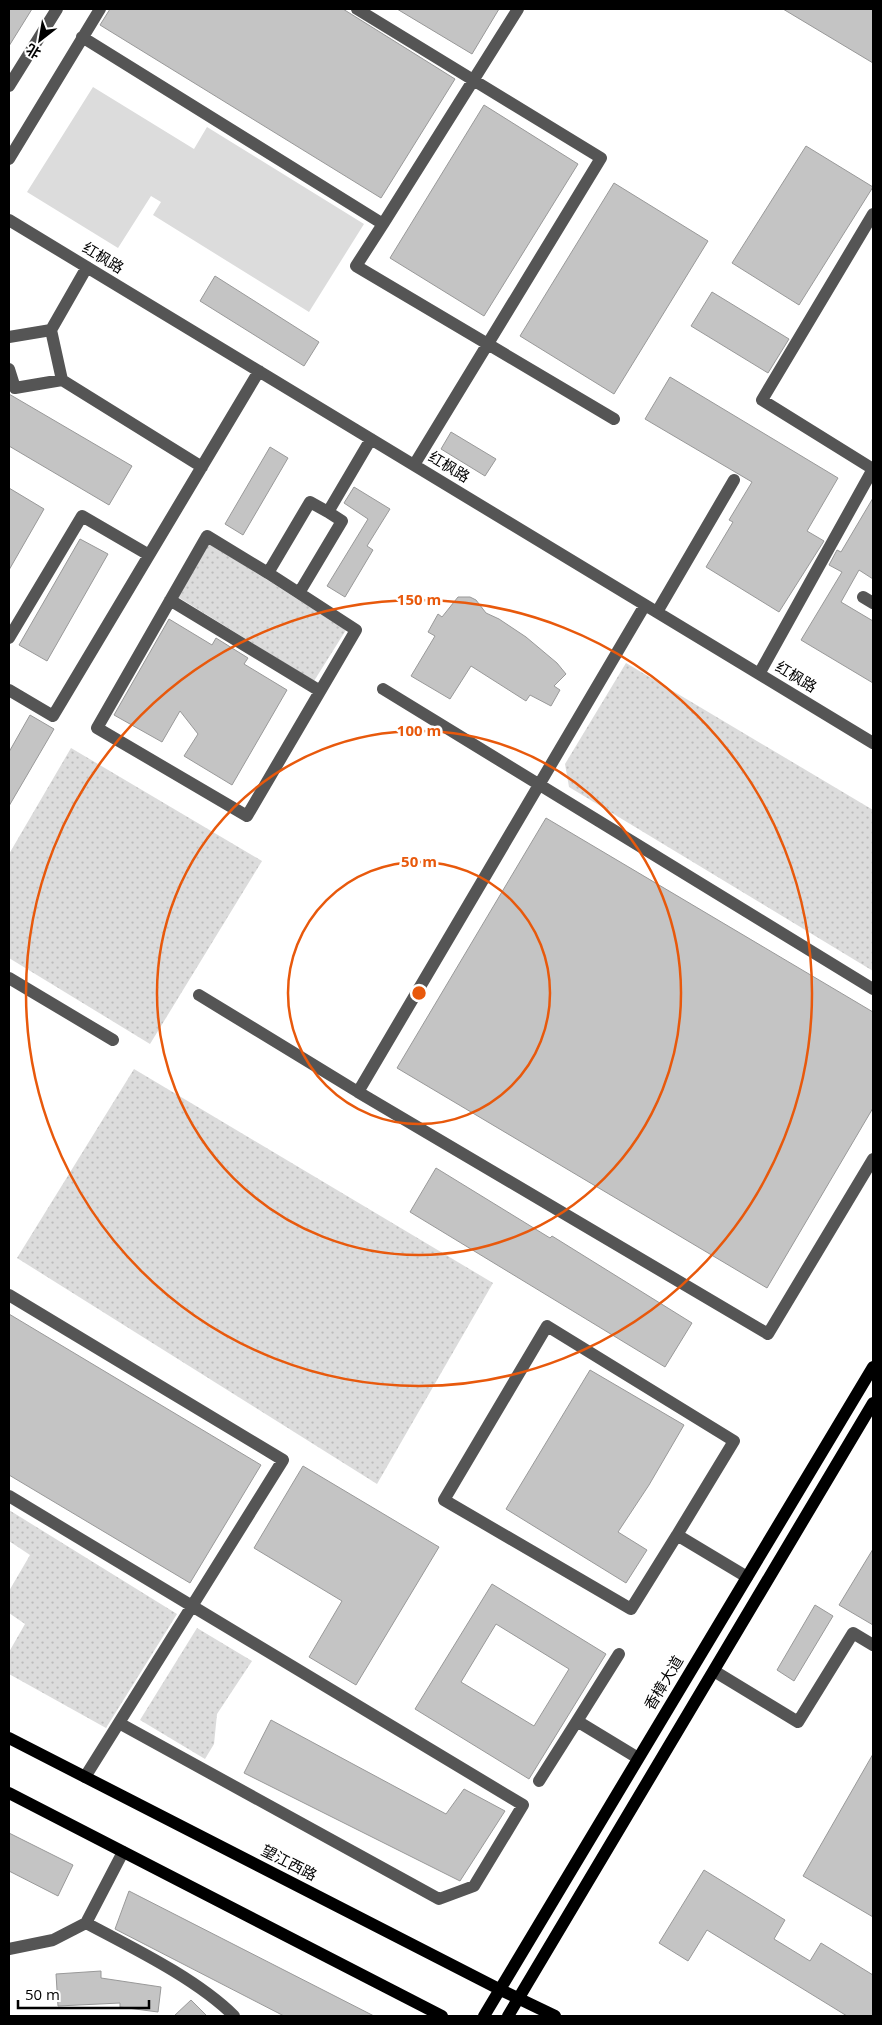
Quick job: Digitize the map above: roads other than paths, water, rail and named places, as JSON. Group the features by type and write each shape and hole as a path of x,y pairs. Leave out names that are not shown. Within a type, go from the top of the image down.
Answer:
{"main road":[{"name":"香樟大道","path":"484,2016 873,1367"},
{"path":"508,2016 873,1403"},
{"name":"望江西路","path":"9,1738 555,2016"},
{"path":"9,1793 442,2016"}],"street":[{"path":"9,86 56,9"},
{"path":"9,159 100,9"},
{"path":"357,9 601,158 414,465"},
{"path":"518,9 356,266 614,418"},
{"path":"82,37 383,224"},
{"path":"759,674 873,468 762,400 873,214"},
{"name":"红枫路","path":"9,220 873,743"},
{"path":"62,380 51,330 87,267"},
{"path":"9,337 51,330"},
{"path":"9,369 15,388 62,380 202,467"},
{"path":"9,690 53,716 259,371"},
{"path":"328,512 371,439"},
{"path":"657,612 734,480"},
{"path":"268,573 310,502 328,512 342,522 299,593"},
{"path":"9,638 82,516 149,556"},
{"path":"207,536 268,573 356,630 246,816 97,728 207,536"},
{"path":"170,600 320,692"},
{"path":"358,1092 645,605"},
{"path":"383,689 873,989"},
{"path":"9,978 113,1040"},
{"path":"198,996 768,1334 873,1159"},
{"path":"9,1295 283,1460 85,1777"},
{"path":"546,1326 734,1441 677,1535 631,1610 444,1500 546,1326"},
{"path":"9,1496 523,1805 474,1886 439,1899 119,1723"},
{"path":"677,1535 747,1577"},
{"path":"714,1672 798,1722 852,1633 873,1645"},
{"path":"539,1781 619,1654"},
{"path":"577,1721 638,1758"},
{"path":"9,1949 53,1940 86,1923 123,1852"},
{"path":"86,1923 131,1946 199,1988 234,2016"}]}
